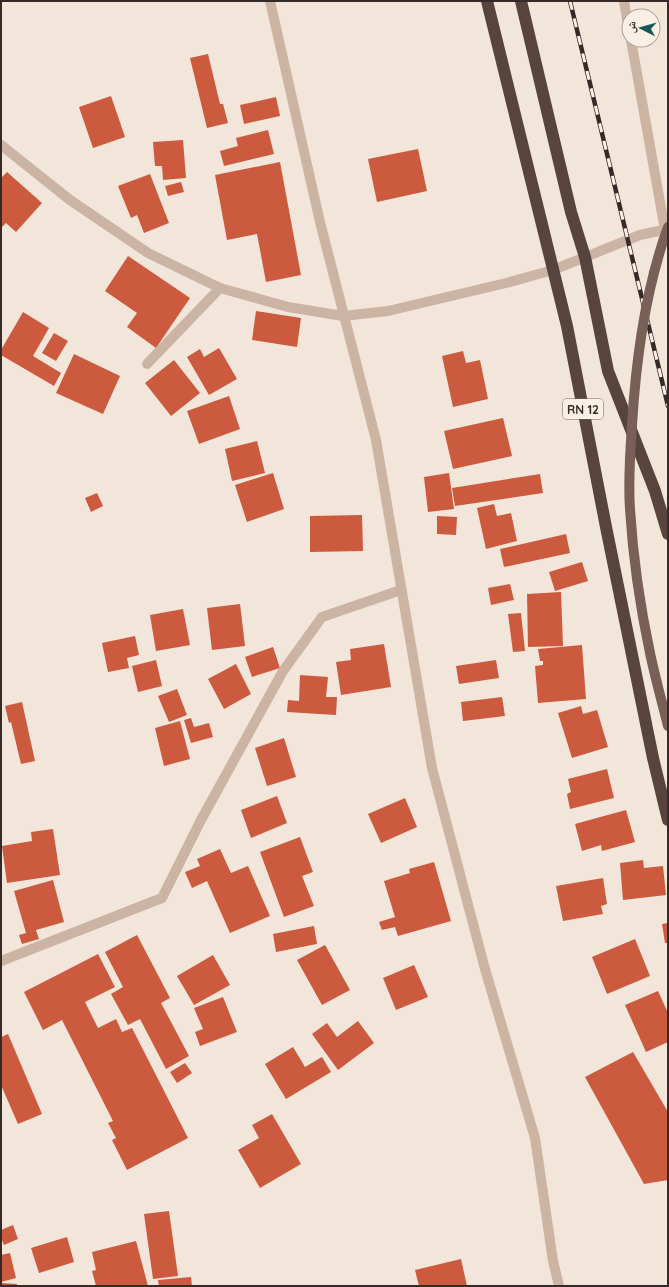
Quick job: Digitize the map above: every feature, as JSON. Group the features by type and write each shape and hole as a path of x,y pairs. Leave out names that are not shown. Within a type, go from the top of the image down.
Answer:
{"highway":[{"name":"RN 12","path":"487,1 567,326 653,758 668,820"},
{"name":"RN 12","path":"521,1 571,212 585,257 608,371 655,491 668,534"}],"main road":[{"path":"667,231 652,280 640,340 635,381 629,468 630,508 640,601 650,654 668,726"}],"street":[{"path":"270,1 320,222 376,440 432,768 485,969 535,1138 553,1260 559,1286"},
{"path":"1,145 70,200 148,253 220,288 288,307 343,316 388,311 553,270 640,235 667,231 633,48"},
{"path":"147,364 220,288"},
{"path":"1,961 162,898 201,820 283,671 322,617 401,590"}],"building":[{"path":"208,54 220,104 223,104 228,123 207,128 190,58"},
{"path":"111,96 125,137 93,148 79,107"},
{"path":"276,97 280,116 244,124 240,105"},
{"path":"268,130 274,154 224,166 220,151 238,146 236,138"},
{"path":"183,140 186,178 163,180 162,166 155,166 153,142"},
{"path":"418,149 427,191 377,202 368,159"},
{"path":"280,162 301,275 266,282 257,234 227,240 215,175"},
{"path":"7,172 42,203 16,232 6,223 1,228 1,178"},
{"path":"150,174 169,223 144,233 137,215 131,218 118,186"},
{"path":"181,182 184,192 168,196 165,186"},
{"path":"128,256 190,298 156,348 127,327 137,313 105,291"},
{"path":"256,311 301,318 297,347 252,340"},
{"path":"23,312 49,328 33,356 61,373 54,386 1,355 1,350"},
{"path":"54,333 68,341 56,361 42,353"},
{"path":"219,348 237,379 209,395 187,357 200,349 204,357"},
{"path":"463,351 466,363 480,360 488,399 453,407 442,356"},
{"path":"74,354 120,376 103,414 56,393"},
{"path":"174,360 200,393 171,416 145,383"},
{"path":"229,396 240,429 199,444 187,411"},
{"path":"503,418 512,456 453,469 444,431"},
{"path":"257,441 265,473 232,481 225,449"},
{"path":"273,473 284,509 247,522 235,485"},
{"path":"449,473 454,509 428,512 424,477"},
{"path":"540,474 543,493 455,506 452,488"},
{"path":"97,493 103,506 91,512 85,498"},
{"path":"494,504 497,516 511,513 517,541 486,549 477,508"},
{"path":"362,515 363,551 310,552 310,516"},
{"path":"437,516 457,517 456,535 437,534"},
{"path":"566,534 570,553 504,567 500,549"},
{"path":"582,562 588,581 555,591 549,572"},
{"path":"510,584 514,600 491,605 488,588"},
{"path":"561,592 563,646 528,647 527,594"},
{"path":"240,604 245,646 212,650 207,608"},
{"path":"183,609 190,645 156,651 150,615"},
{"path":"521,613 525,651 513,652 508,614"},
{"path":"135,636 139,655 127,658 129,668 108,672 102,643"},
{"path":"384,644 391,687 341,695 336,662 351,660 350,649"},
{"path":"582,645 586,699 538,703 535,666 543,665 543,661 540,661 538,649"},
{"path":"273,647 280,668 252,677 245,657"},
{"path":"156,660 162,686 138,692 132,666"},
{"path":"496,660 499,678 459,684 456,666"},
{"path":"236,664 251,694 224,709 208,679"},
{"path":"300,675 328,677 326,697 337,697 336,715 287,712 288,700 299,701"},
{"path":"177,689 187,715 169,722 158,696"},
{"path":"502,697 505,716 463,721 461,702"},
{"path":"22,702 35,761 21,764 11,722 9,723 5,706"},
{"path":"581,706 583,714 597,710 608,747 572,758 558,713"},
{"path":"191,718 194,727 209,723 213,737 191,743 184,720"},
{"path":"180,721 190,759 164,766 155,728"},
{"path":"284,738 296,777 267,786 255,748"},
{"path":"607,769 614,798 570,809 567,794 571,792 568,779"},
{"path":"277,796 287,823 251,838 241,810"},
{"path":"405,798 417,827 381,843 368,814"},
{"path":"626,810 635,842 602,851 601,845 582,851 575,824"},
{"path":"53,829 60,875 7,883 2,846 32,841 31,832"},
{"path":"300,837 313,872 302,876 314,906 284,917 260,852"},
{"path":"220,849 231,873 248,866 270,916 230,933 207,881 192,888 185,872 200,866 197,859"},
{"path":"643,860 644,868 663,866 666,895 623,900 620,863"},
{"path":"434,862 451,921 398,936 395,927 382,930 379,922 395,917 384,881 410,873 409,869"},
{"path":"603,878 607,904 601,906 603,914 563,921 556,886"},
{"path":"53,880 64,922 36,930 39,939 22,944 19,935 26,933 14,891"},
{"path":"668,923 668,943 665,943 662,924"},
{"path":"314,926 317,944 276,952 273,934"},
{"path":"137,935 170,998 161,1003 189,1056 166,1069 140,1019 128,1025 111,994 123,987 105,952"},
{"path":"635,939 650,976 607,994 592,957"},
{"path":"325,945 350,990 322,1005 297,960"},
{"path":"98,954 115,987 85,1002 98,1028 116,1019 122,1032 132,1028 188,1138 127,1170 112,1140 116,1138 108,1123 113,1121 62,1020 43,1030 24,992"},
{"path":"213,955 230,985 194,1005 177,976"},
{"path":"414,965 428,997 396,1010 383,978"},
{"path":"658,991 668,1013 668,1042 646,1052 625,1005"},
{"path":"223,997 237,1032 200,1046 195,1032 203,1029 194,1008"},
{"path":"358,1021 374,1043 338,1070 312,1034 327,1023 337,1037"},
{"path":"8,1034 42,1114 18,1124 1,1085 1,1037"},
{"path":"293,1047 305,1067 322,1057 331,1072 286,1099 265,1064"},
{"path":"633,1052 668,1112 668,1180 644,1184 585,1077"},
{"path":"185,1063 192,1073 177,1083 170,1072"},
{"path":"272,1114 301,1164 260,1188 238,1150 259,1138 252,1125"},
{"path":"169,1211 178,1276 153,1279 144,1214"},
{"path":"13,1225 18,1239 4,1245 1,1238 1,1230"},
{"path":"67,1237 74,1262 39,1273 31,1248"},
{"path":"136,1241 148,1286 96,1286 92,1271 96,1270 92,1252"},
{"path":"10,1253 16,1278 1,1282 1,1255"},
{"path":"461,1259 467,1286 419,1286 415,1270"},
{"path":"191,1277 192,1286 159,1286 158,1280"},
{"path":"1,1283 17,1284 17,1286 1,1286"}],"railway":[{"path":"570,1 668,406"}]}
